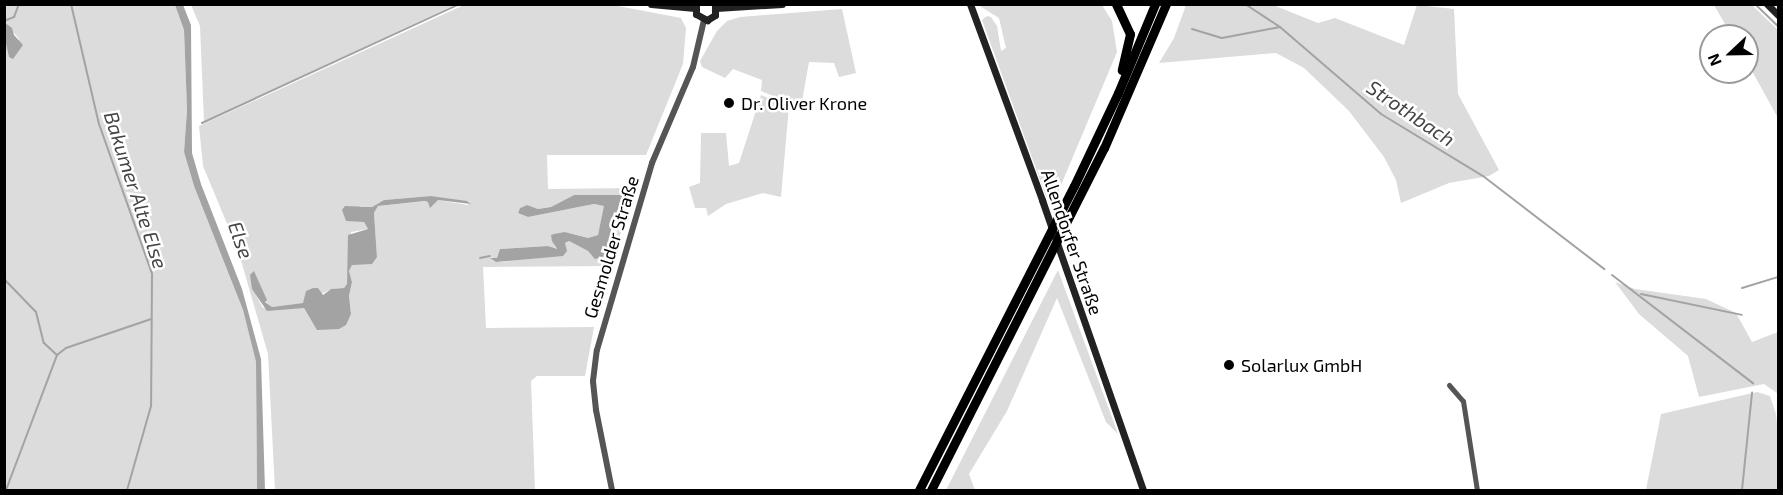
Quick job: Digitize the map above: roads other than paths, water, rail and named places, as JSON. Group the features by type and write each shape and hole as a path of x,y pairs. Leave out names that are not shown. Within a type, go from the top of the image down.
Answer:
{"highway":[{"path":"1116,4 1130,34 1118,93"},
{"path":"919,490 1074,186 1118,93 1155,4"},
{"path":"931,490 1104,148 1166,4"}],"main road":[{"path":"651,4 695,6 698,17 704,20 713,17 716,6 782,4"},
{"name":"Allendorfer Straße","path":"970,4 1042,200 1143,490"},
{"path":"1767,4 1779,15"}],"street":[{"name":"Gesmolder Straße","path":"612,490 596,411 594,381 597,350 652,163 693,67 704,20"},
{"path":"1449,385 1463,400 1477,490"}],"waterway":[{"path":"4,21 14,17 19,4"},
{"name":"Bakumer Alte Else","path":"71,4 99,124 152,274 151,406 127,490"},
{"path":"202,123 460,4"},
{"path":"1245,4 1280,27"},
{"path":"1755,4 1778,26"},
{"name":"Strothbach","path":"1192,29 1222,38 1280,27 1381,114 1483,176 1604,269"},
{"path":"480,258 490,256"},
{"name":"Strothbach","path":"1612,275 1753,383"},
{"path":"1742,288 1778,277"},
{"path":"4,279 36,312 44,343 57,355"},
{"path":"1641,294 1742,315"},
{"path":"6,490 57,355 66,348 151,319"},
{"name":"Strothbach","path":"1742,490 1752,393"}],"place":[{"name":"Dr. Oliver Krone","path":"729,103"},
{"name":"Solarlux GmbH","path":"1229,365"}],"water label":[{"name":"Else","path":"241,240"}]}
